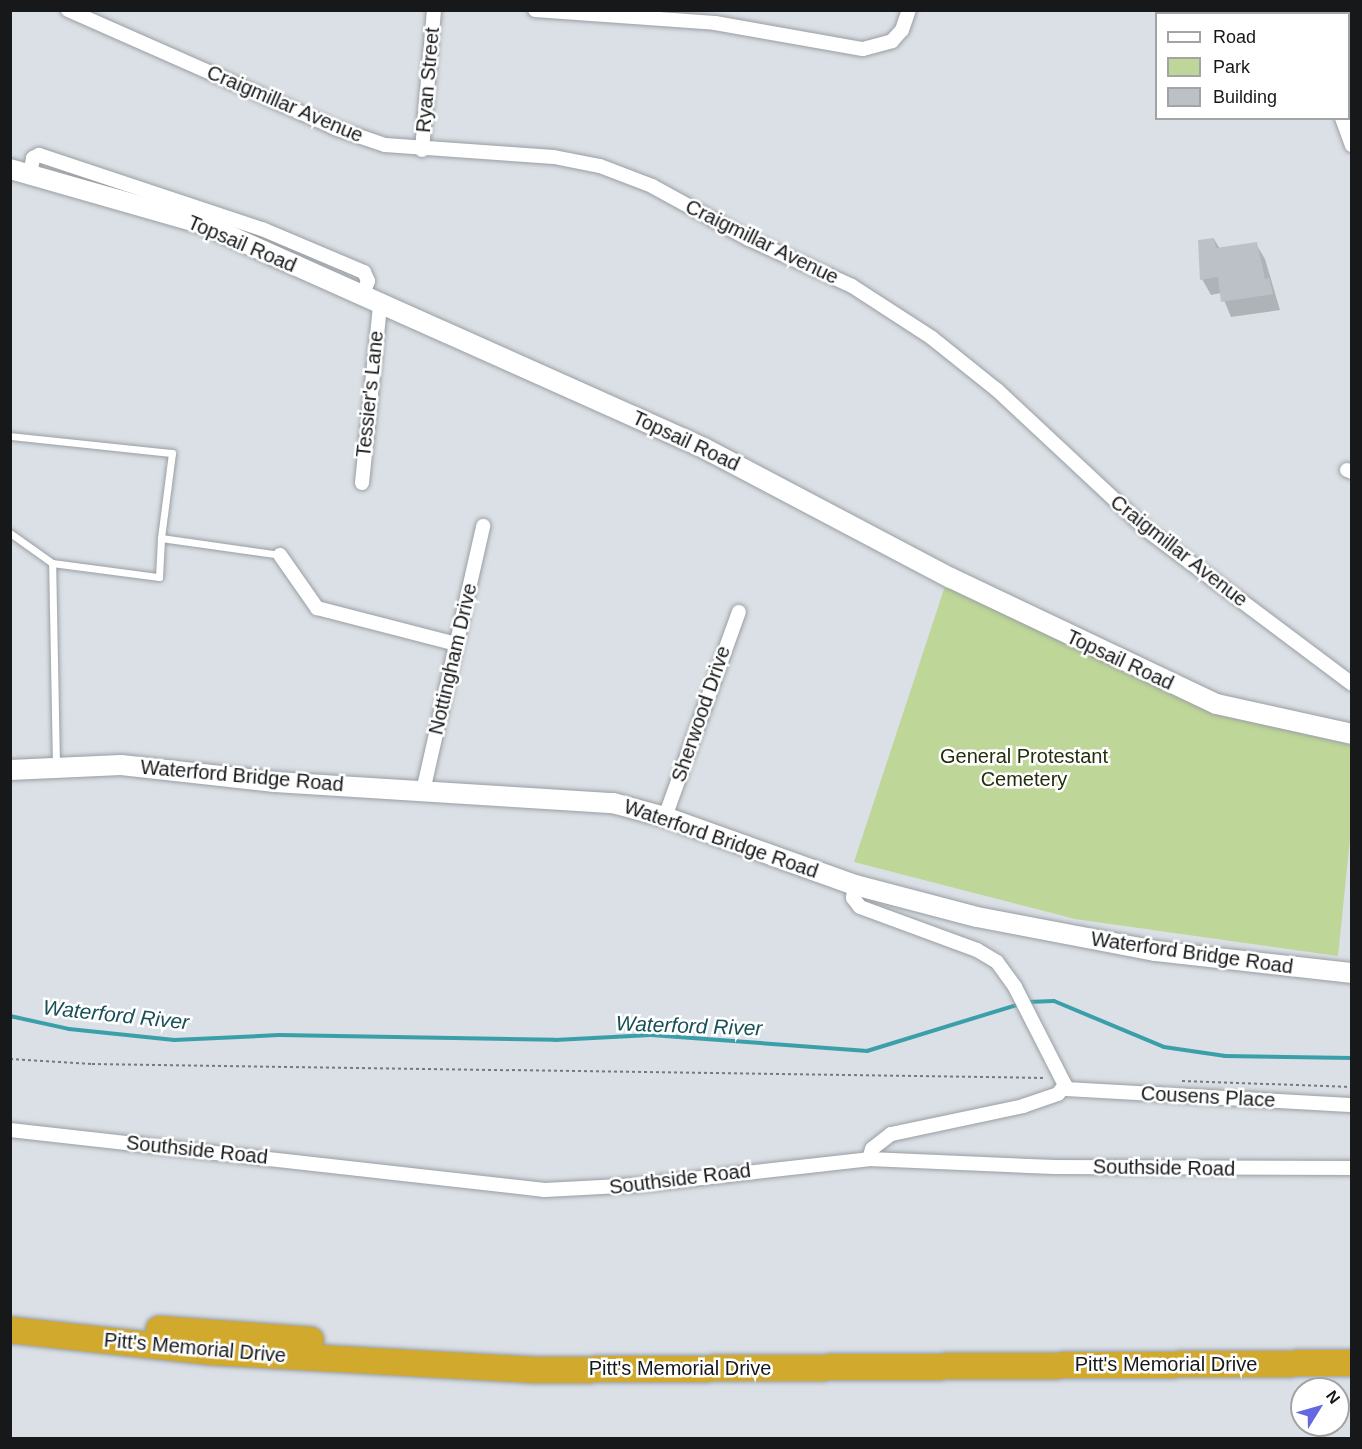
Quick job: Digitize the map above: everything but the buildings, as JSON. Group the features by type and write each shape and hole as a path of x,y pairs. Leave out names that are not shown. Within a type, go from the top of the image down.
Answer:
{"highway":[{"name":"Pitt's Memorial Drive","path":"10,1315 115,1327 539,1353 1352,1345"},
{"name":"Pitt's Memorial Drive","path":"10,1330 213,1352 536,1370 1352,1363"}],"street":[{"name":"Craigmillar Avenue","path":"68,10 335,128 385,145 422,150 554,157 600,166 652,186 749,239 852,286 941,346 997,390 1147,530 1352,684"},
{"name":"Ryan Street","path":"422,150 434,10"},
{"path":"535,10 715,23 863,49 892,41 902,30 909,10"},
{"path":"1343,120 1352,145"},
{"name":"Topsail Road","path":"10,169 203,224 380,306 704,447 951,578 1216,704 1352,734"},
{"name":"Tessier's Lane","path":"362,483 380,306"},
{"name":"Nottingham Drive","path":"423,791 483,526"},
{"path":"280,555 317,608 456,644"},
{"name":"Sherwood Drive","path":"665,817 739,612"},
{"name":"Waterford Bridge Road","path":"10,770 122,765 275,782 592,800 636,807 855,885 1081,938 1207,958 1352,973"},
{"path":"855,885 853,898 860,907 988,955 1015,987 1062,1073 1064,1089 1024,1106 891,1134 872,1149 869,1159"},
{"name":"Cousens Place","path":"1064,1089 1352,1105"},
{"name":"Southside Road","path":"10,1130 545,1190 639,1185 869,1159 1055,1167 1352,1168"}],"lane":[{"path":"10,436 172,453 161,538 159,577 52,563 10,533"},
{"path":"161,538 280,555"},
{"path":"52,563 56,767"}],"path":[{"path":"10,1059 92,1064 1049,1078"},
{"path":"1175,1081 1352,1087"}],"green space":[{"name":"General Protestant Cemetery","path":"946,583 1216,713 1351,745 1351,829 1338,956 1075,919 854,862"}],"waterway":[{"name":"Waterford River","path":"1027,1002 1054,1001 1164,1047 1225,1056 1352,1058"},
{"name":"Waterford River","path":"10,1016 69,1029 174,1040 279,1035 555,1040 651,1035 867,1051 1020,1004"}]}
